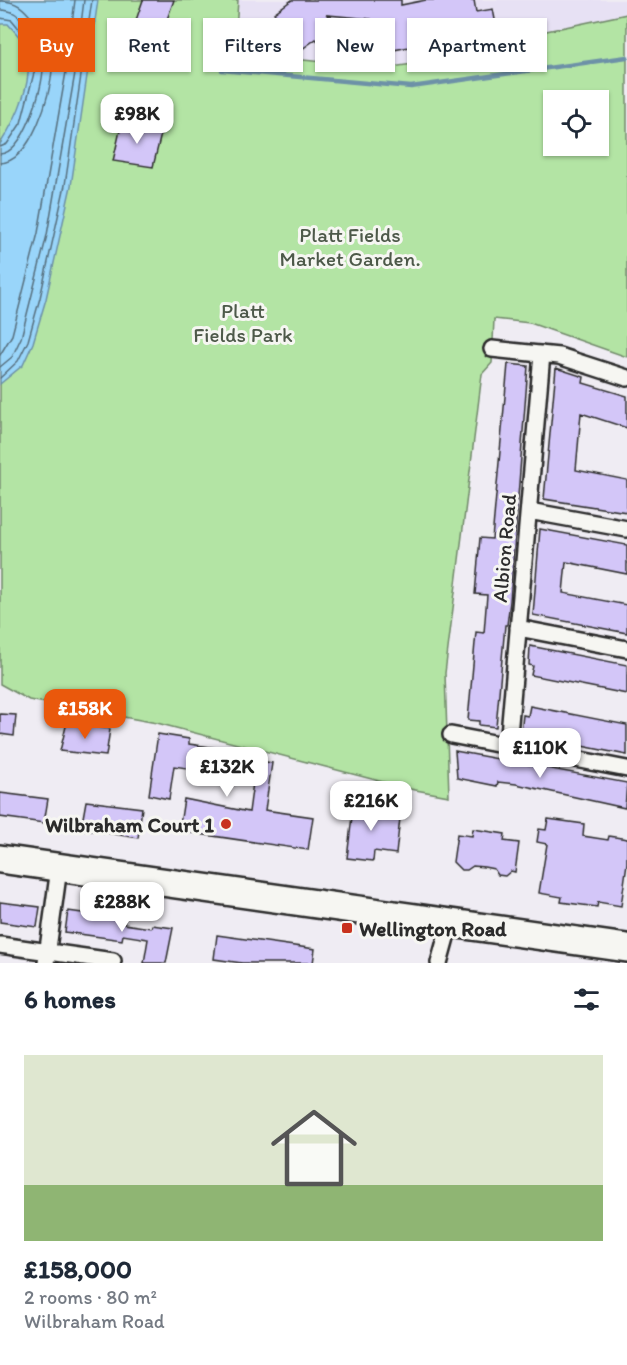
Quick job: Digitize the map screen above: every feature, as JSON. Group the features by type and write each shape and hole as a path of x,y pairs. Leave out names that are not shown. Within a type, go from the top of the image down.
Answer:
{"highway":[{"path":"0,860 627,948"}],"street":[{"path":"492,349 559,356 627,378"},
{"name":"Albion Road","path":"508,746 542,354"},
{"path":"529,510 627,529"},
{"path":"518,628 627,649"},
{"path":"451,735 627,769"},
{"path":"47,957 59,868"},
{"path":"439,963 450,923"},
{"path":"0,945 47,957 113,961"}],"shaded area":[{"path":"226,0 627,0 627,54 547,66 547,18 407,18 407,70 395,70 395,18 315,18 315,70 303,70 303,18 224,18"}],"green space":[{"name":"Platt Fields Park","path":"0,0 238,0 237,18 203,18 203,72 303,72 303,60 315,61 315,72 395,72 395,67 407,65 407,72 547,72 547,31 627,14 627,357 530,323 494,319 492,363 482,374 445,673 449,796 410,789 157,723 29,700 0,684"}],"water":[{"path":"0,0 98,0 95,21 95,18 18,18 18,35 8,24 0,24"},
{"path":"28,72 88,72 71,186 46,299 33,343 23,365 0,384 0,144 13,122"}],"building":[{"path":"143,0 174,0 168,18 137,18"},
{"path":"292,0 401,0 401,5 426,0 474,0 476,12 493,9 495,18 407,18 407,47 395,50 395,18 327,15 329,18 315,18 315,40 303,48 303,18 278,18 274,13"},
{"path":"122,122 162,130 153,167 113,161"},
{"path":"508,364 528,366 510,601 507,625 505,625 496,727 479,725 479,721 468,720 476,632 484,633 487,595 475,594 480,538 492,539"},
{"path":"556,368 584,377 583,383 627,396 627,428 581,413 576,470 627,480 627,512 544,499"},
{"path":"540,529 627,545 627,574 566,562 563,593 627,605 627,633 533,615"},
{"path":"530,646 627,665 627,694 531,675 533,666 529,665"},
{"path":"530,706 627,725 627,755 521,734 523,715 528,716"},
{"path":"0,714 16,715 14,736 0,734"},
{"path":"67,722 110,729 106,756 60,751"},
{"path":"158,734 189,739 189,744 217,748 217,751 246,756 245,759 272,763 265,810 313,817 308,850 179,831 184,799 249,812 254,775 241,773 242,770 201,764 200,770 174,766 169,799 149,795"},
{"path":"455,751 627,783 625,808 516,784 498,782 497,786 457,778"},
{"path":"0,793 48,799 44,823 0,817"},
{"path":"354,800 376,803 375,815 400,818 396,854 374,851 373,861 347,858"},
{"path":"86,801 142,808 138,838 81,829"},
{"path":"548,819 584,824 583,836 608,840 609,836 627,839 627,863 621,906 598,902 597,907 561,902 562,897 539,893 547,844 537,842 539,829 546,830"},
{"path":"473,829 505,834 504,841 519,843 515,872 511,871 505,876 498,875 494,869 473,866 467,870 461,870 453,862 457,834 472,836"},
{"path":"0,902 40,907 37,927 0,922"},
{"path":"68,911 125,919 124,924 173,928 166,963 144,963 148,939 123,935 122,940 65,932"},
{"path":"217,935 315,949 313,963 242,963 214,959"}],"waterway":[{"path":"244,72 411,87 627,57"}],"place":[{"name":"Wilbraham Court 1","path":"226,824"},
{"name":"Wellington Road","path":"347,928"}],"park label":[{"name":"Platt Fields Market Garden.","path":"350,246"}]}
